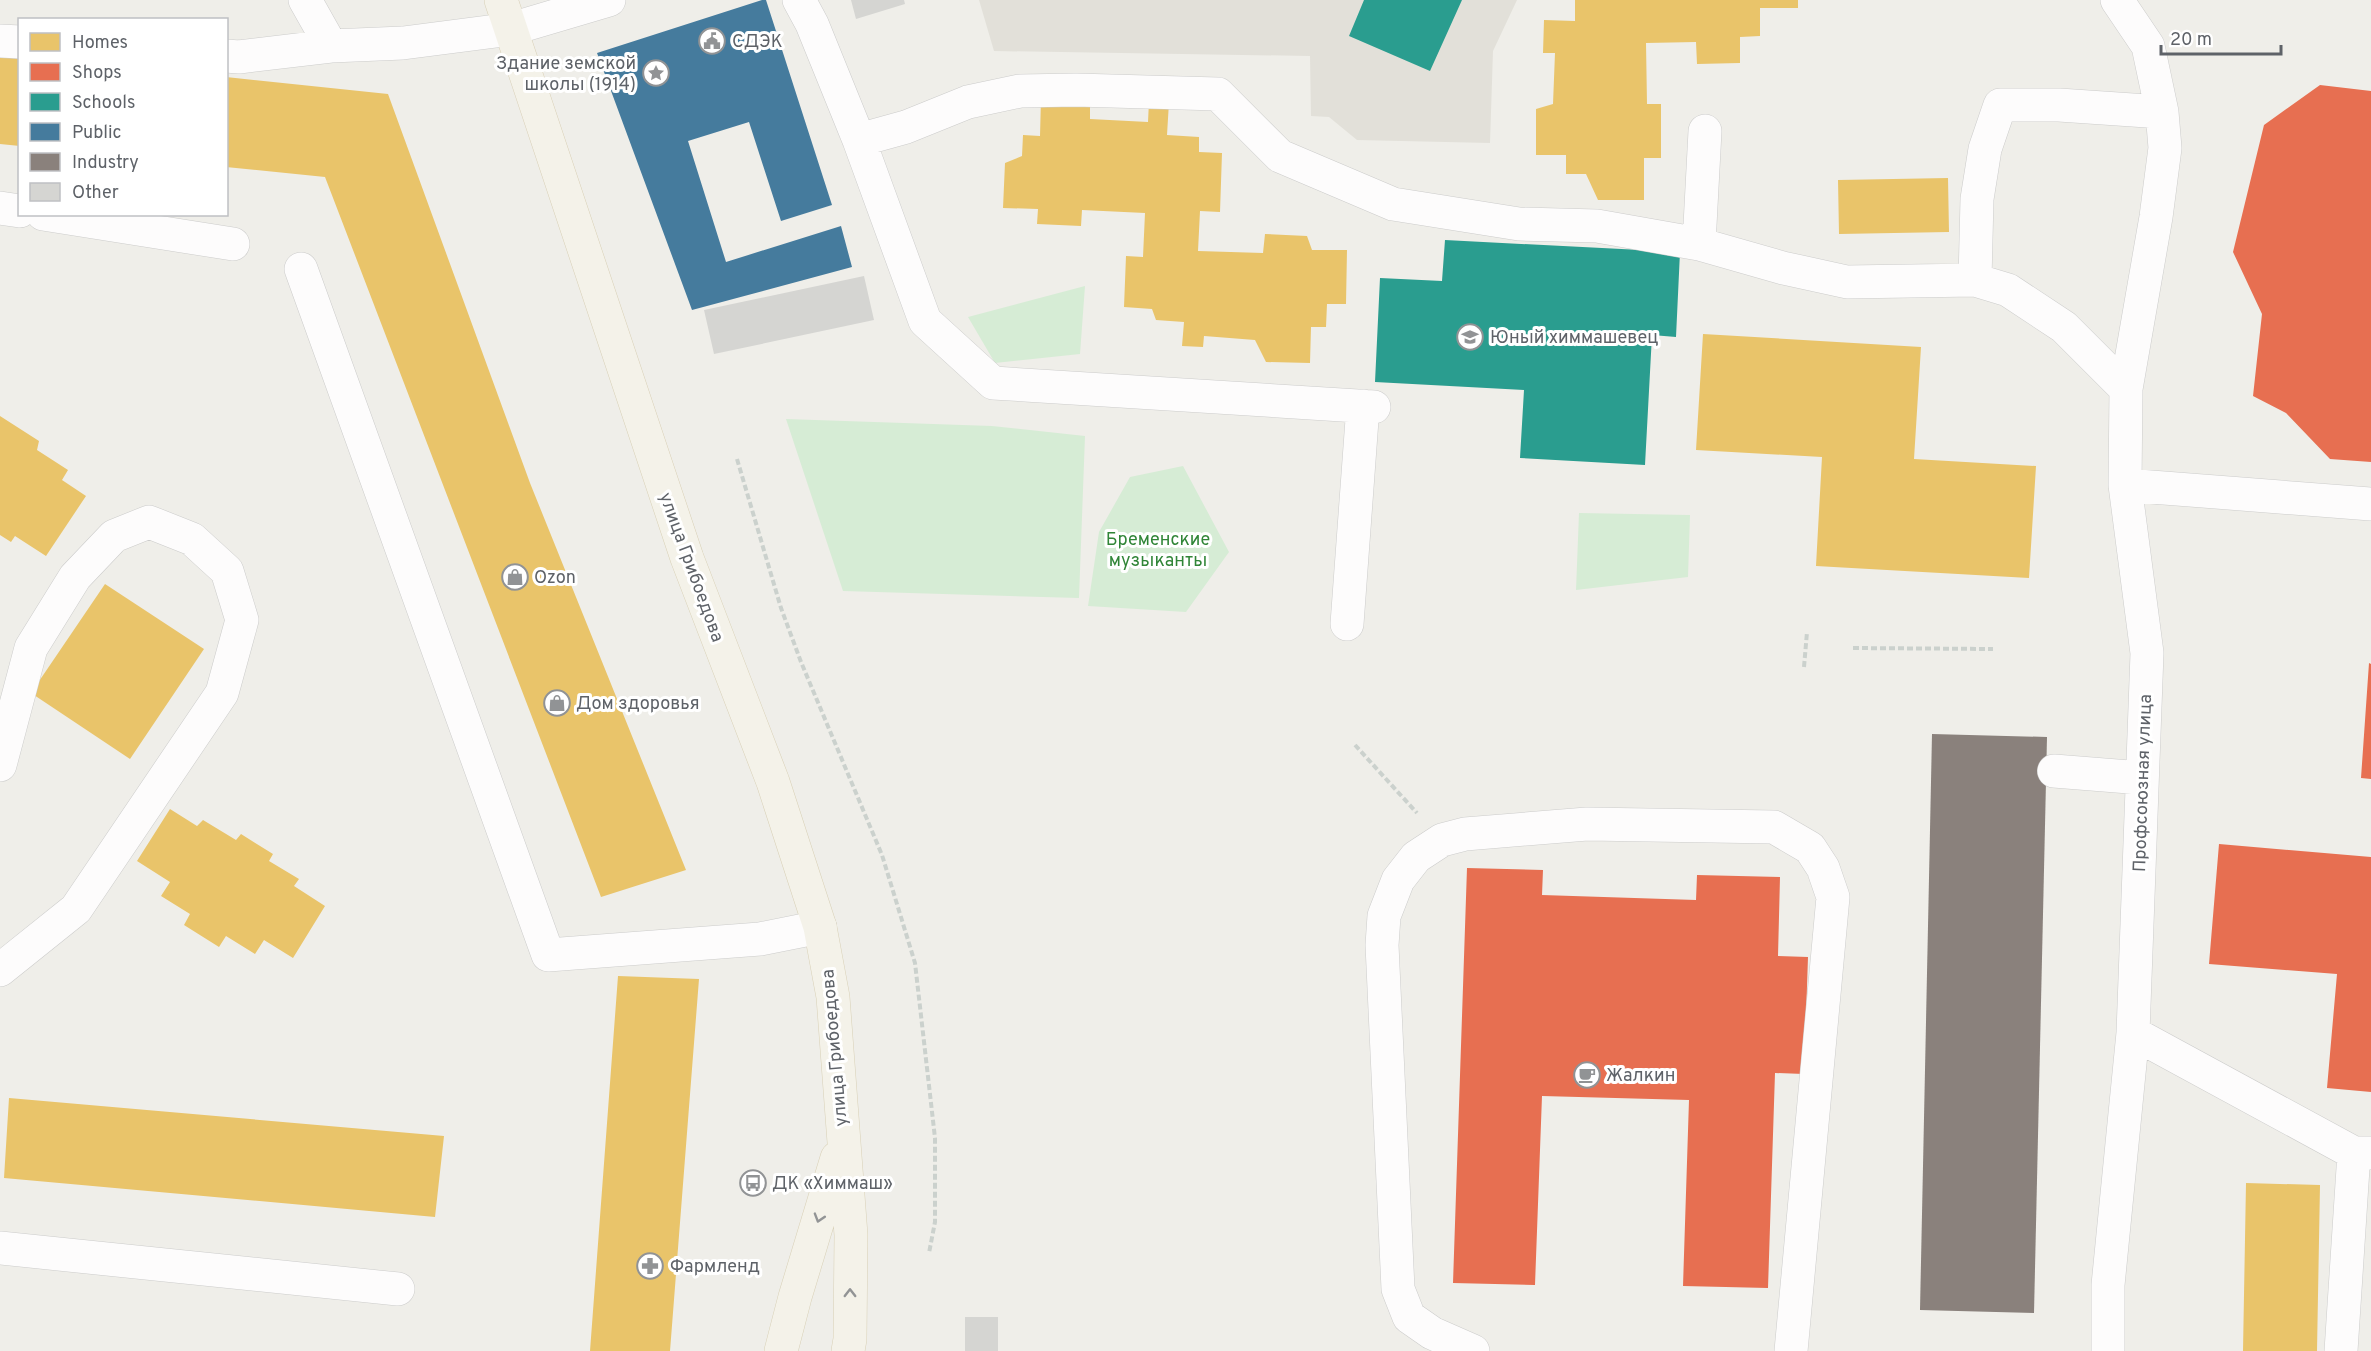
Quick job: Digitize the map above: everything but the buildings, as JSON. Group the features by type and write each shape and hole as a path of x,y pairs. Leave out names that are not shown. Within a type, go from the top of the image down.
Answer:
{"main road":[{"name":"улица Грибоедова","path":"506,14 687,558 773,782 820,927 833,997 842,1142 851,1235 848,1351"},
{"name":"улица Грибоедова","path":"781,1351 842,1142"}],"street":[{"path":"304,0 331,46"},
{"path":"228,56 239,57 331,46 403,43 506,14 609,0"},
{"path":"799,0 812,24 859,140 925,321 993,383 1369,406 1347,624"},
{"name":"Профсоюзная улица","path":"2108,1351 2108,1285 2133,1033 2147,653 2125,485 2126,389 2156,217 2165,148 2162,112 2148,46 2116,0"},
{"path":"0,41 18,42"},
{"path":"859,140 906,127 968,102 1020,91 1076,90 1218,94 1280,156 1393,204 1520,224 1597,226 1699,244 1846,282 1975,280 2008,291 2064,327 2126,389"},
{"path":"1975,280 1977,199 1985,149 2000,105 2059,105 2162,112"},
{"path":"1699,244 1706,131"},
{"path":"0,208 18,211"},
{"path":"56,216 233,244"},
{"path":"301,269 548,955 760,939 820,927"},
{"path":"2125,485 2371,504"},
{"path":"0,765 31,648 75,577 114,536 148,522 192,539 227,571 242,620 222,693 76,909 0,970"},
{"path":"2054,771 2142,778"},
{"path":"1473,1351 1432,1333 1409,1317 1398,1289 1382,945 1384,916 1398,880 1416,857 1442,840 1465,834 1587,824 1774,827 1810,848 1823,868 1833,897 1791,1351"},
{"path":"2133,1033 2362,1153 2341,1351"},
{"path":"0,1248 398,1289"}],"path":[{"path":"737,459 761,546 785,619 882,855 915,963 935,1138 935,1222 929,1254"},
{"path":"1804,667 1807,632"},
{"path":"1853,648 1993,649"},
{"path":"1355,745 1442,840"}],"shaded area":[{"path":"979,0 1517,0 1493,51 1490,143 1357,140 1329,117 1311,116 1310,56 994,51"}],"green space":[{"path":"1085,286 1080,354 995,363 968,317"},
{"path":"786,419 992,426 1085,436 1079,598 843,591"},
{"name":"Бременские музыканты","path":"1183,466 1229,552 1186,612 1088,606 1099,532 1130,477"},
{"path":"1579,513 1690,515 1688,577 1576,590"}],"place":[{"name":"СДЭК","path":"712,41"},
{"name":"Здание земской школы (1914)","path":"656,73"},
{"name":"Юный химмашевец","path":"1470,337"},
{"name":"Ozon","path":"515,577"},
{"name":"Дом здоровья","path":"557,703"},
{"name":"Жалкин","path":"1587,1075"},
{"name":"ДК «Химмаш»","path":"753,1183"},
{"name":"Фармленд","path":"650,1266"}]}
